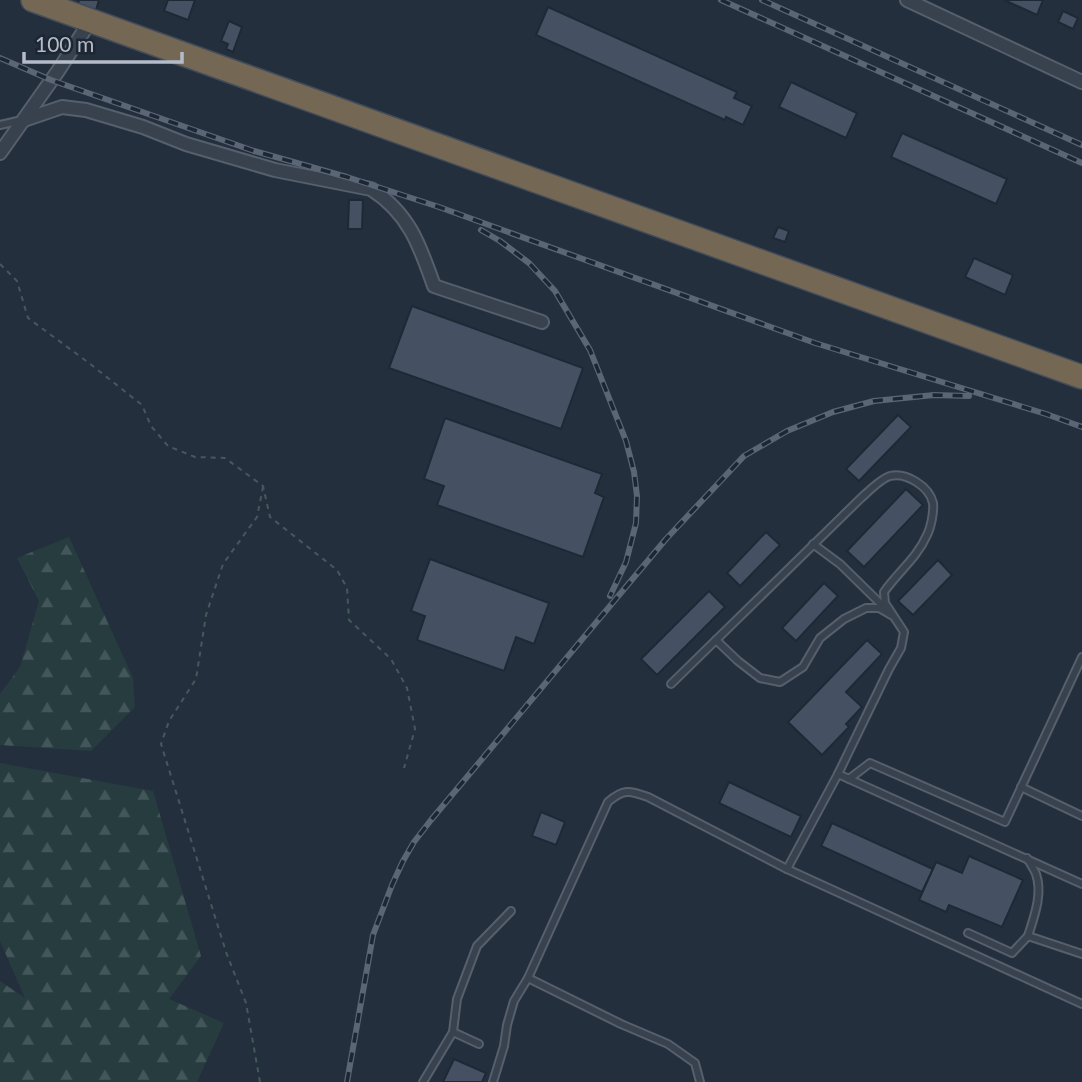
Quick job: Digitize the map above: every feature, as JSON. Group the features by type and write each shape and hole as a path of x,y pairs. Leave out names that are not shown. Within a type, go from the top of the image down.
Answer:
{"highway":[{"path":"33,0 1082,377"}],"street":[{"path":"906,0 1082,82"},
{"path":"0,153 91,20"},
{"path":"24,120 62,107 86,110 143,127 186,144 275,170 371,189 383,196 404,217 424,255 434,286 542,322"}],"lane":[{"path":"0,125 24,120"},
{"path":"671,684 813,544 888,476 905,475 923,487 933,501 928,534 914,558 884,592 885,603 904,632 901,648 787,869"},
{"path":"813,544 840,564 895,618"},
{"path":"716,640 760,678 780,682 803,667 820,638 844,619 866,608 879,608 895,618"},
{"path":"849,779 870,763 1005,822 1082,657"},
{"path":"838,774 1082,884"},
{"path":"1021,787 1082,816"},
{"path":"493,1082 514,1001 528,978 608,802 618,793 634,792 648,797 787,869 1082,1004"},
{"path":"968,933 1012,953 1028,936 1039,892 1036,875 1027,859"},
{"path":"424,1082 453,1032 457,999 477,946 511,911"},
{"path":"1028,936 1082,954"},
{"path":"528,978 668,1044 695,1063 700,1082"},
{"path":"453,1032 479,1044"}],"path":[{"path":"0,264 17,281 28,318 142,405 151,426 168,446 195,457 225,458 263,486 270,517 337,570 347,589 349,620 391,659 407,688 415,729 404,768"},
{"path":"260,1082 246,1003 226,953 161,744 169,721 196,679 206,615 223,565 257,517 263,486"}],"green space":[{"path":"69,537 133,678 135,707 91,751 0,745 0,694 20,667 39,601 17,558"},
{"path":"0,763 153,791 201,956 169,999 224,1023 197,1082 0,1082 0,981 25,998 0,941"}],"building":[{"path":"79,0 99,0 96,10 78,4"},
{"path":"168,0 195,0 188,20 164,11"},
{"path":"1004,0 1043,0 1037,15"},
{"path":"548,7 737,92 734,98 752,106 743,125 726,117 725,120 536,35"},
{"path":"1063,11 1078,18 1073,29 1058,22"},
{"path":"229,21 242,27 233,52 226,49 228,44 221,41"},
{"path":"791,82 857,113 846,138 779,107"},
{"path":"902,133 1007,179 996,204 891,157"},
{"path":"349,200 363,200 362,229 348,229"},
{"path":"778,227 789,231 785,242 773,238"},
{"path":"974,258 1013,275 1005,295 965,277"},
{"path":"412,306 583,368 561,429 389,368"},
{"path":"898,415 911,427 859,481 846,469"},
{"path":"445,418 602,474 595,493 604,497 583,557 437,505 444,486 424,479"},
{"path":"906,489 923,505 864,567 847,551"},
{"path":"766,532 780,545 740,586 727,573"},
{"path":"430,559 549,603 534,644 516,637 504,671 417,640 425,616 411,611"},
{"path":"938,560 952,575 913,615 898,601"},
{"path":"824,583 838,596 796,641 782,628"},
{"path":"709,591 725,607 657,675 641,659"},
{"path":"867,640 882,654 846,692 862,707 846,724 849,727 822,755 788,722"},
{"path":"729,782 801,816 791,837 719,803"},
{"path":"541,812 565,822 556,845 532,836"},
{"path":"832,823 933,869 922,892 821,846"},
{"path":"969,856 1023,880 1002,927 949,905 946,912 919,900 936,862 962,873"},
{"path":"454,1059 486,1073 482,1082 443,1082"}],"railway":[{"path":"721,0 1082,163"},
{"path":"762,0 1082,145"},
{"path":"0,58 51,80 254,151 439,207 815,343 1082,427"},
{"path":"481,230 529,263 555,291 590,350 626,441 637,496 636,523 626,562 610,596"},
{"path":"347,1082 373,935 392,885 414,842 666,539 744,456 787,431 833,412 874,401 934,395 969,396"}]}
